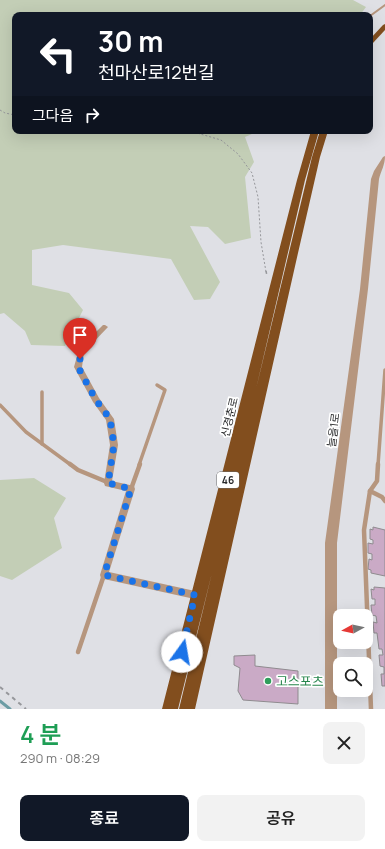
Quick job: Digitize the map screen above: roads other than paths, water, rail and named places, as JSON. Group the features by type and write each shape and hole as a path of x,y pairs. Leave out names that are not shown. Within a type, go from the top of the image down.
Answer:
{"highway":[{"path":"373,31 384,23"},
{"path":"373,39 384,23"},
{"name":"신경춘로","path":"187,709 314,134"},
{"name":"신경춘로","path":"169,709 288,252 323,134"}],"street":[{"name":"늘을1로","path":"331,709 331,543 364,289 375,179 377,171 385,158"},
{"path":"105,327 81,351 78,367 96,400 110,419 114,445 108,483 131,489 104,575 195,595 169,709"}],"lane":[{"path":"373,14 385,5"},
{"path":"370,709 364,530 370,491 377,481 385,370"},
{"path":"131,489 165,390 157,385"},
{"path":"42,392 42,444"},
{"path":"0,405 26,432 78,470 108,483"},
{"path":"370,491 382,497 385,501"},
{"path":"78,652 104,575"},
{"path":"195,595 200,576"}],"waterway":[{"path":"0,701 10,709"}],"place":[{"name":"고스포츠","path":"268,681"}]}
